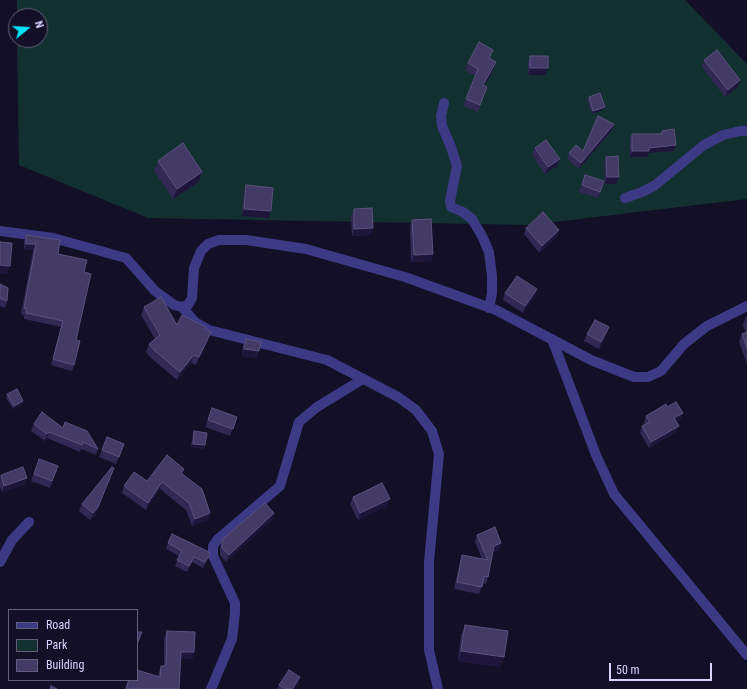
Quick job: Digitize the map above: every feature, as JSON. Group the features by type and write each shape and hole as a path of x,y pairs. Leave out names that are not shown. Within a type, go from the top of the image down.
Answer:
{"street":[{"path":"444,103 441,116 442,126 457,166 450,201 451,206 463,212 472,219 489,252 492,276 492,293 489,308"},
{"path":"625,198 654,186 690,156 710,142 723,135 747,130"},
{"path":"0,231 52,238 126,258 155,291 174,305 182,307 188,305 192,298 194,268 201,251 208,244 219,240 246,240 306,249 405,278 489,308 592,360 634,377 648,377 661,372 684,344 707,326 747,306"},
{"path":"182,307 195,322 209,330 327,360 398,396 416,410 432,431 439,454 428,562 429,650 438,689"},
{"path":"552,339 596,455 614,494 747,655"},
{"path":"211,689 232,639 235,613 235,603 213,556 213,546 218,539 280,486 299,422 317,407 363,379"},
{"path":"0,562 12,540 29,522"}],"green space":[{"path":"17,0 685,0 747,64 747,199 529,225 148,218 19,165 17,48 48,48 48,8 17,8"}],"building":[{"path":"479,42 493,50 489,58 496,62 483,85 487,87 480,105 466,99 478,69 468,63"},
{"path":"717,50 740,80 728,90 704,60"},
{"path":"530,56 548,56 548,68 530,68"},
{"path":"600,93 605,107 593,111 589,97"},
{"path":"598,116 614,124 581,163 569,153 576,145 583,151"},
{"path":"674,129 676,145 649,148 649,151 632,151 632,134 662,134 662,131"},
{"path":"546,140 560,159 548,167 535,148"},
{"path":"183,143 202,172 177,189 158,161"},
{"path":"618,156 619,177 607,177 606,157"},
{"path":"585,175 604,181 600,192 582,185"},
{"path":"246,185 273,188 271,211 244,209"},
{"path":"372,208 373,228 354,229 354,209"},
{"path":"543,212 559,230 542,246 526,228"},
{"path":"431,219 433,254 414,255 412,220"},
{"path":"26,235 60,240 58,254 87,260 84,272 91,274 76,340 80,341 74,365 53,359 63,321 26,313 27,309 24,308 36,244 26,244"},
{"path":"0,242 12,243 10,266 0,265"},
{"path":"517,276 537,289 525,306 505,293"},
{"path":"0,284 8,288 7,301 0,298"},
{"path":"161,297 177,325 182,315 206,327 205,329 211,332 199,357 194,355 180,372 149,344 160,335 144,307"},
{"path":"595,320 609,327 601,342 587,334"},
{"path":"747,332 747,348 742,334"},
{"path":"246,339 261,342 259,351 244,349"},
{"path":"17,389 23,401 14,406 7,394"},
{"path":"676,402 683,413 674,418 679,426 651,442 642,426 650,422 646,416 666,404 667,407"},
{"path":"212,408 237,417 233,429 208,420"},
{"path":"42,412 63,428 65,422 87,431 98,449 83,442 82,445 49,432 47,434 34,424"},
{"path":"194,431 207,433 205,445 193,444"},
{"path":"107,437 124,444 119,457 102,450"},
{"path":"167,455 184,469 181,473 202,489 210,513 195,519 189,503 162,482 148,503 124,486 134,472 147,481"},
{"path":"39,459 58,466 52,481 34,474"},
{"path":"23,467 27,478 4,486 1,475"},
{"path":"112,467 114,468 98,507 93,513 82,504"},
{"path":"382,483 390,499 360,513 353,497"},
{"path":"265,503 274,513 229,555 222,548 222,541"},
{"path":"495,527 501,543 494,546 488,577 484,576 482,587 457,582 462,555 488,560 477,535"},
{"path":"172,534 209,552 210,554 205,562 194,557 189,566 177,560 182,551 168,543"},
{"path":"465,625 508,631 504,657 461,651"},
{"path":"167,631 195,632 194,652 181,652 179,689 126,689 129,681 138,681 138,670 160,677 161,666 166,666"},
{"path":"138,632 142,632 138,642"},
{"path":"289,670 300,677 292,689 285,689 279,685"},
{"path":"51,686 57,689 50,689"}]}
